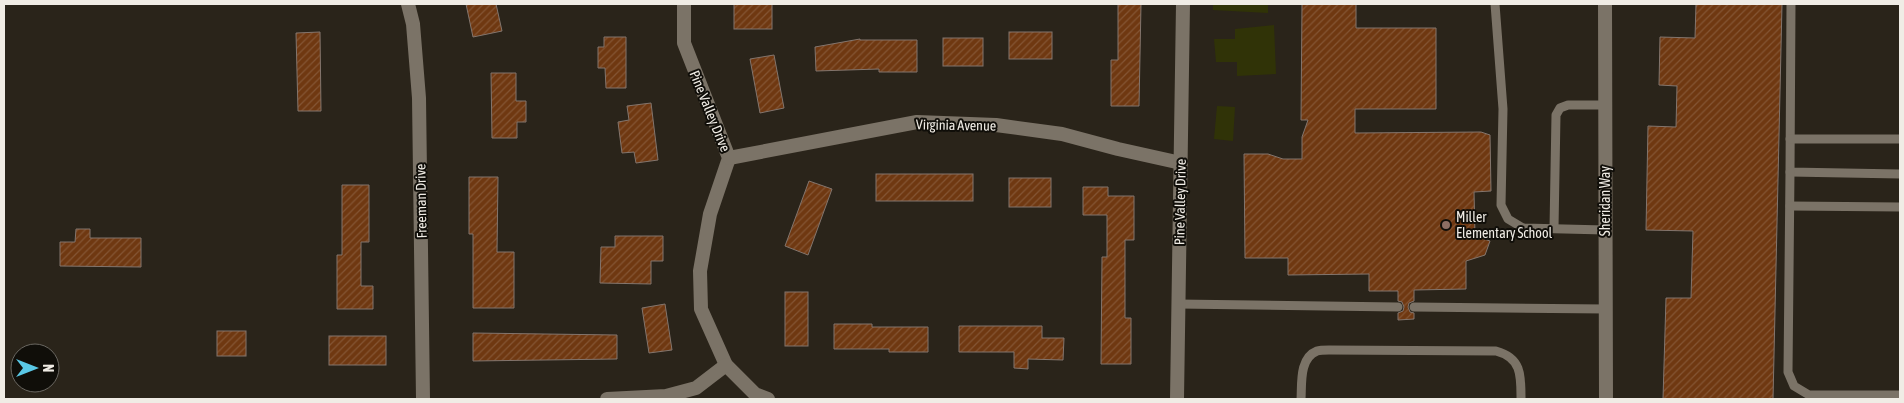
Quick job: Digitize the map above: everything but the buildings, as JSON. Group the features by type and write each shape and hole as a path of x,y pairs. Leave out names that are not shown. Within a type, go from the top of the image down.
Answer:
{"street":[{"name":"Freeman Drive","path":"408,4 413,24 419,98 423,399"},
{"name":"Pine Valley Drive","path":"684,4 684,43 729,158 710,214 700,271 701,309 726,365 755,394 768,399"},
{"name":"Pine Valley Drive","path":"1176,399 1183,4"},
{"name":"Sheridan Way","path":"1605,4 1606,399"},
{"name":"Virginia Avenue","path":"729,158 916,122 996,125 1062,134 1181,163"},
{"path":"607,399 666,396 696,388 726,365"}],"lane":[{"path":"1495,4 1503,109 1501,205 1508,219 1522,228 1605,230"},
{"path":"1791,4 1788,372 1794,386 1810,395 1900,395"},
{"path":"1554,228 1556,115 1560,108 1568,105 1604,105"},
{"path":"1790,139 1900,139"},
{"path":"1790,172 1900,174"},
{"path":"1790,206 1900,207"},
{"path":"1178,304 1398,307"},
{"path":"1414,307 1606,309"},
{"path":"1302,399 1302,374 1306,359 1316,351 1329,350 1496,351 1507,354 1517,364 1521,378 1521,399"}],"green space":[{"path":"1213,4 1268,4 1268,13 1213,10"},
{"path":"1274,25 1276,74 1237,76 1237,62 1216,62 1214,39 1235,39 1235,29"},
{"path":"1217,106 1235,107 1233,141 1214,139"}],"place":[{"name":"Miller Elementary School","path":"1446,225"}]}
